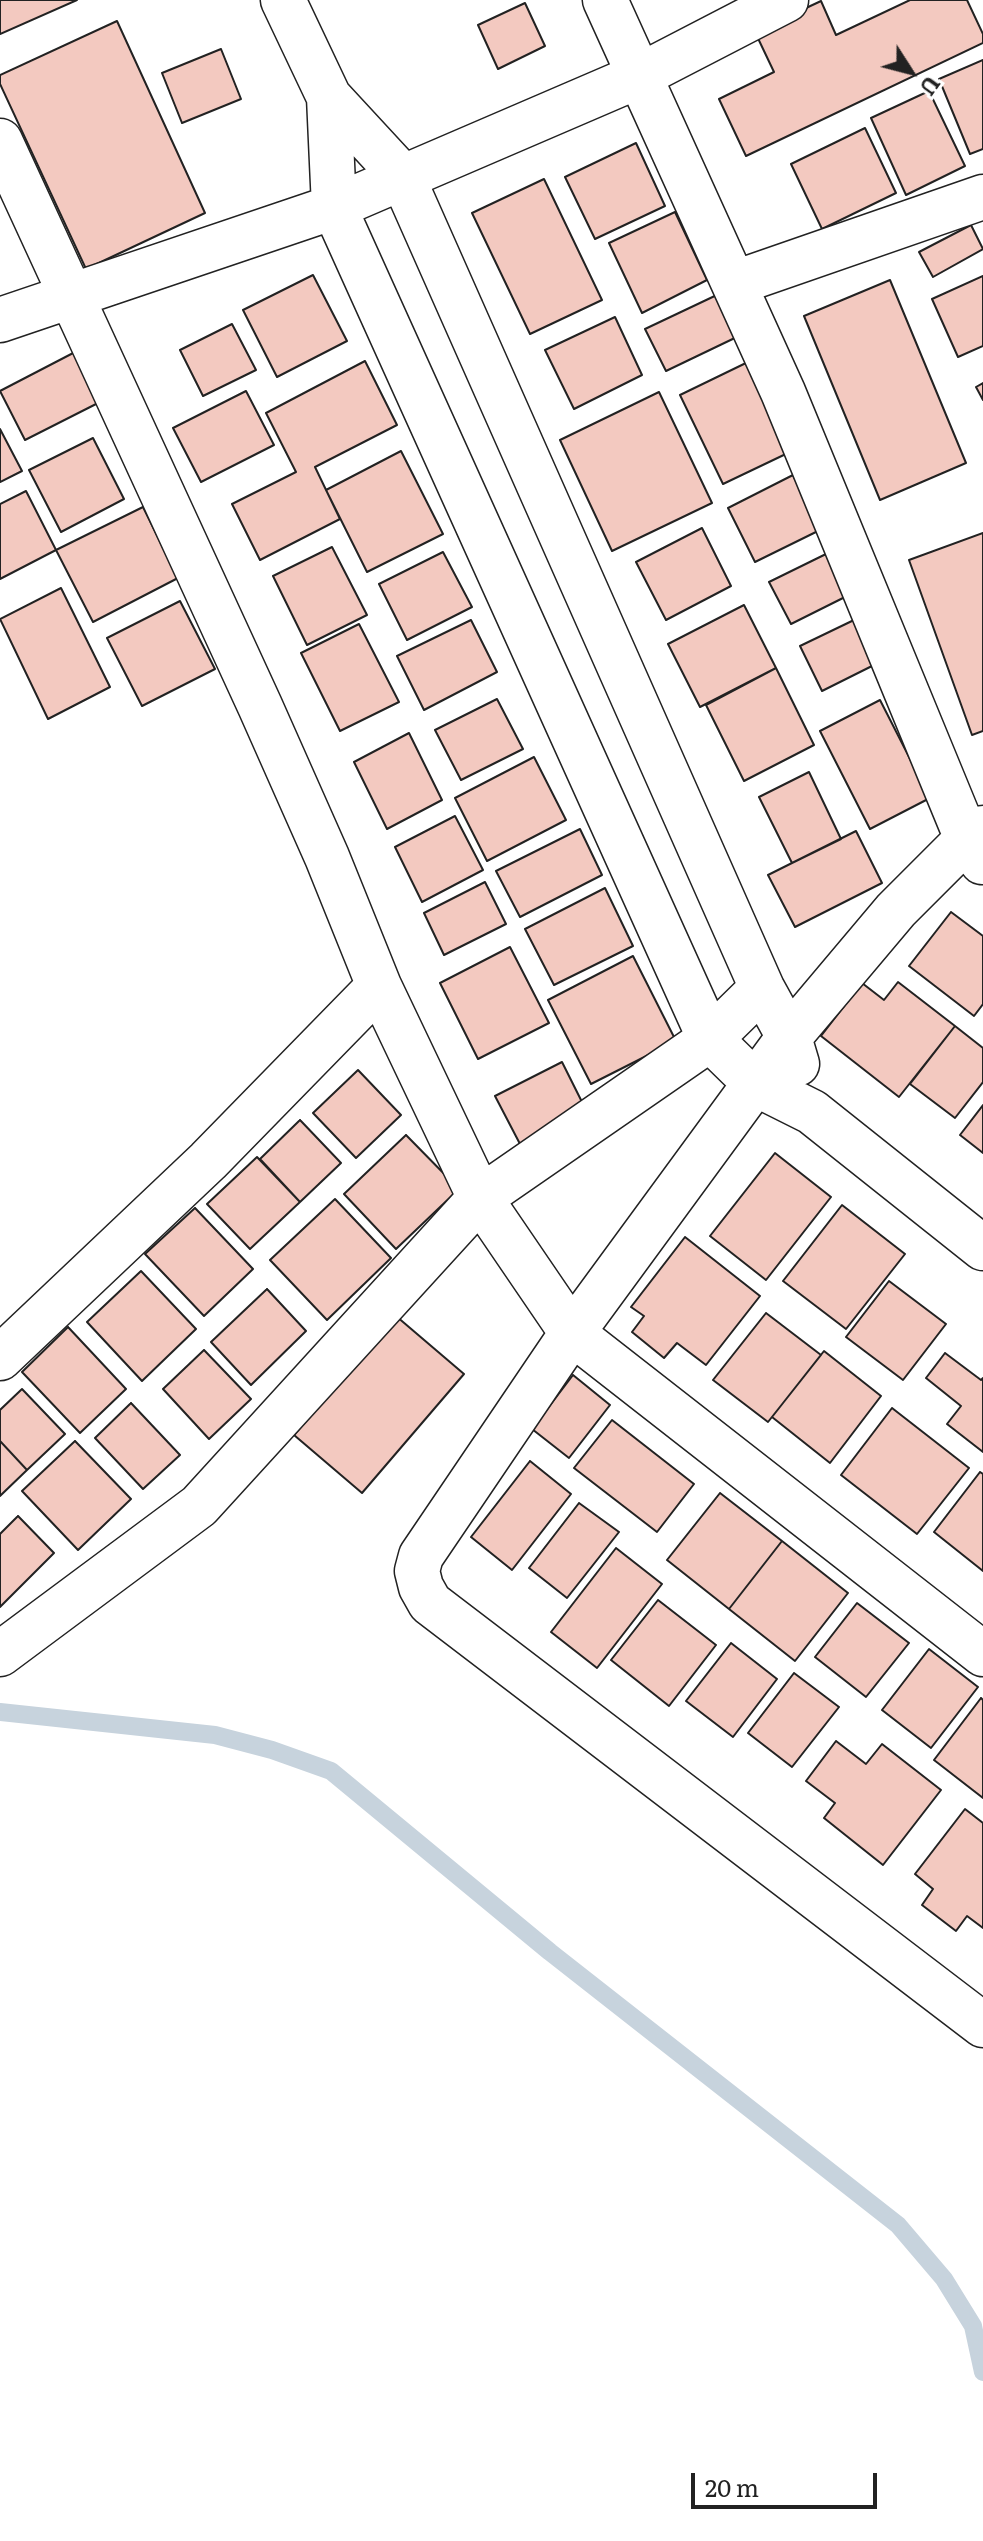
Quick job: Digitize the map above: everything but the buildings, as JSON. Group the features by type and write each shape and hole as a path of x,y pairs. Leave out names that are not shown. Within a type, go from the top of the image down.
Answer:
{"street":[{"path":"283,0 329,97 402,176 762,988 789,1037 812,1112"},
{"path":"605,0 735,283 978,843 896,910 789,1037 572,1333 421,1556 417,1571 430,1603 983,2025"},
{"path":"0,320 334,207 641,75 786,0"},
{"path":"329,97 334,207 710,1039 756,1084 812,1112 983,1248"},
{"path":"0,141 327,857 379,986 480,1198 572,1333 983,1654"},
{"path":"735,283 983,197"},
{"path":"0,1358 208,1161 379,986"},
{"path":"0,1654 199,1506 480,1198 710,1039 762,988"}],"waterway":[{"path":"0,1712 215,1735 272,1750 331,1771 550,1952 898,2225 944,2279 973,2326 983,2372"}]}
